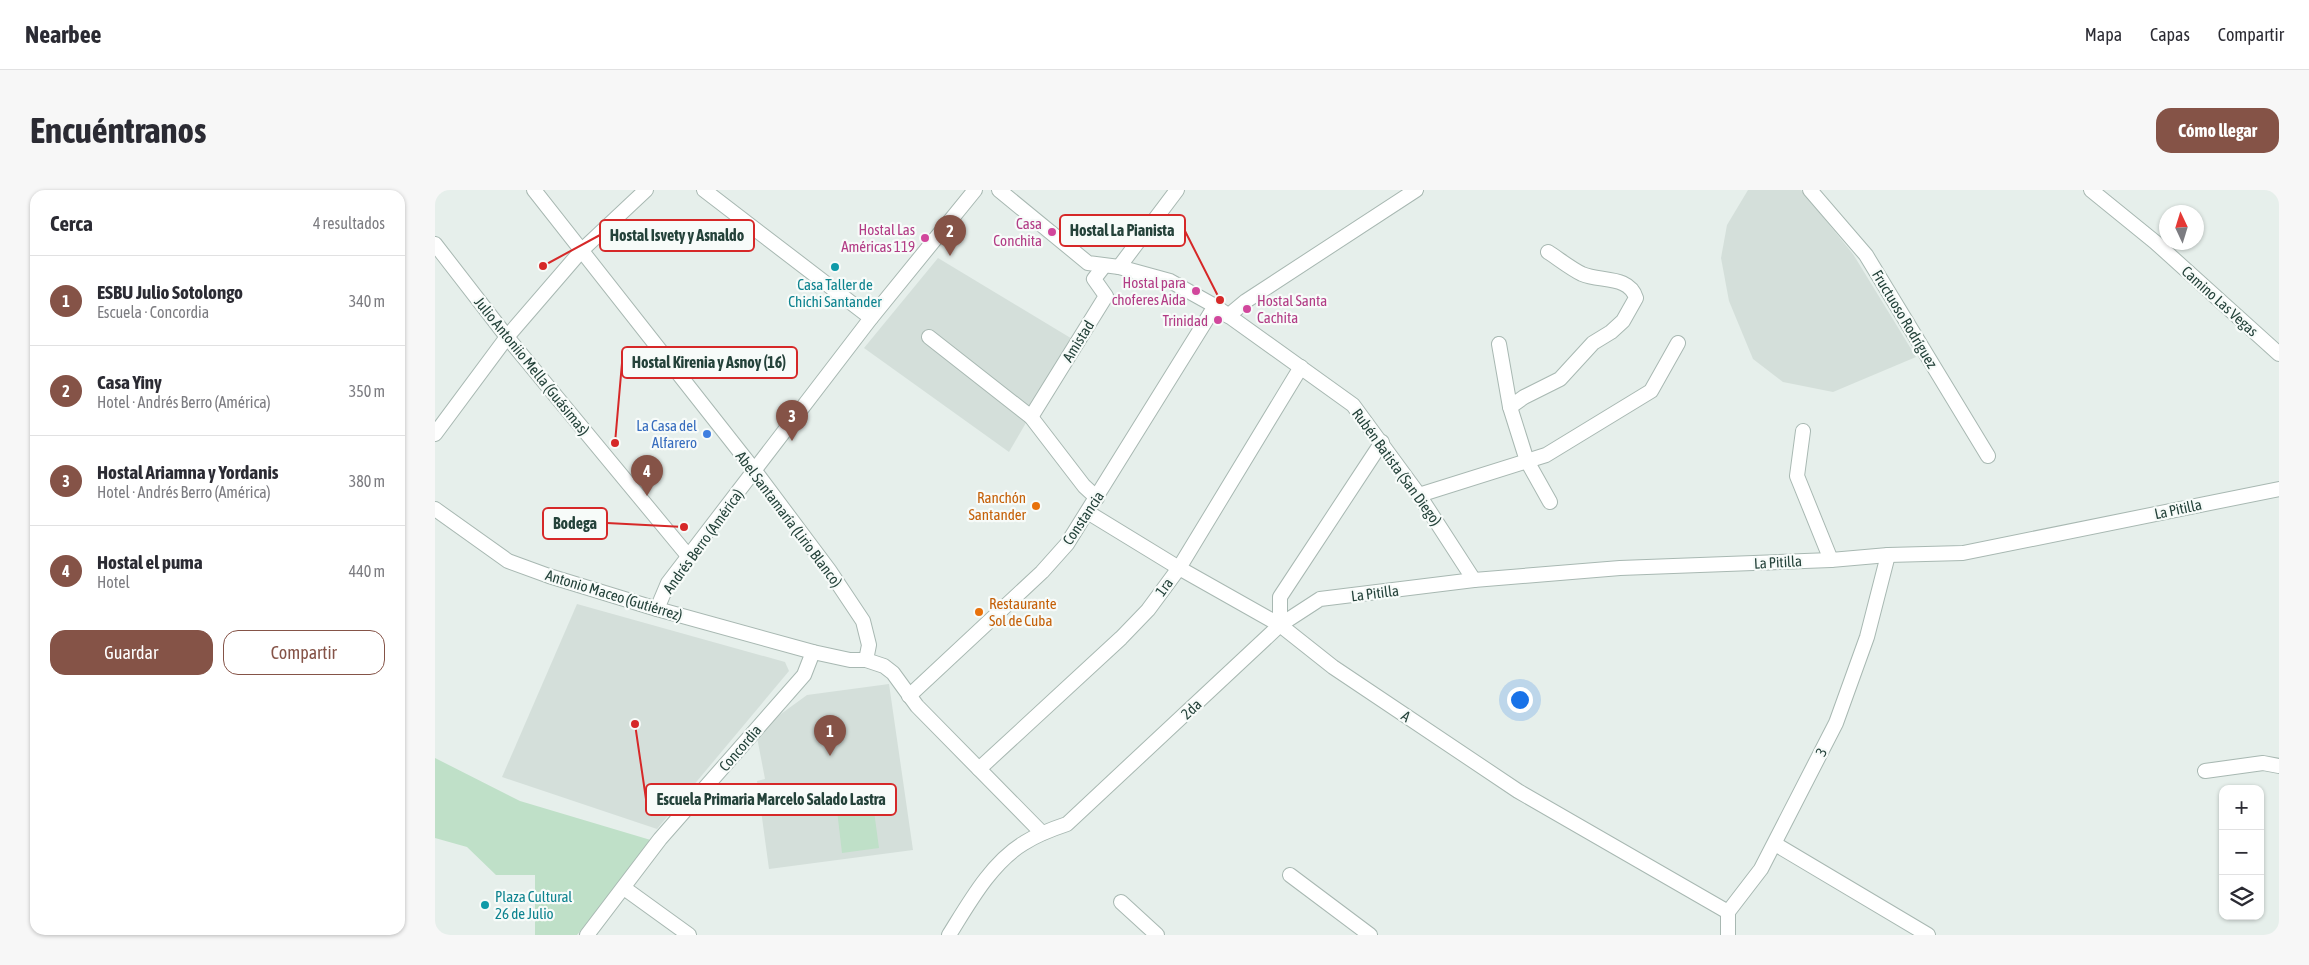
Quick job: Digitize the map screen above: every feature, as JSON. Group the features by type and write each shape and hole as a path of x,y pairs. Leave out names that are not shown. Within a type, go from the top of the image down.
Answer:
{"street":[{"name":"Abel Santamaría (Lirio Blanco)","path":"534,190 755,471 829,570 863,621 869,644 866,660"},
{"path":"435,434 507,337 582,250 646,190"},
{"path":"704,190 871,318"},
{"name":"Andrés Berro (América)","path":"657,609 668,583 871,318 975,190"},
{"name":"Rubén Batista (San Diego)","path":"999,190 1089,264 1119,266 1170,281 1215,306 1353,405 1382,442 1419,495 1474,580"},
{"path":"1119,266 1177,190"},
{"name":"Fructuoso Rodríguez","path":"1810,190 1866,255 1988,456"},
{"name":"Camino Las Vegas","path":"2091,190 2155,242 2279,354"},
{"path":"1228,316 1409,191"},
{"name":"Julio Antoniio Mella (Guásimas)","path":"435,244 507,337 689,557"},
{"path":"1510,408 1525,397 1561,379 1593,343 1611,332 1623,321 1636,298 1633,289 1624,282 1582,274 1548,252"},
{"name":"Amistad","path":"1031,417 1106,296 1094,280 1104,266"},
{"name":"Constancia","path":"909,696 1042,572 1067,544 1089,513 1215,306"},
{"path":"929,337 1031,417 1084,486 1097,498"},
{"path":"1419,495 1546,455 1651,391 1679,343"},
{"path":"1499,344 1510,408 1527,461 1550,502"},
{"name":"1ra","path":"979,768 1121,638 1148,610 1179,568 1301,367"},
{"path":"1803,431 1797,476 1831,560"},
{"path":"1281,625 1280,597 1382,442"},
{"name":"La Pitilla","path":"1281,625 1320,599 1474,580 1620,568 1963,553 2279,490"},
{"name":"Antonio Maceo (Gutiérrez)","path":"435,509 508,561 657,609 813,652 850,660 866,660"},
{"name":"A","path":"1089,513 1179,568 1281,625 1333,666 1517,791 1728,912"},
{"name":"3","path":"1728,912 1761,869 1835,723 1867,637 1888,555"},
{"name":"2da","path":"949,935 994,870 1023,843 1042,833 1067,824 1281,625"},
{"name":"Concordia","path":"587,935 660,839 804,675 813,652"},
{"path":"866,660 884,666 893,673 917,706 1042,833"},
{"path":"2205,771 2263,763 2279,766"},
{"path":"1775,844 1928,935"},
{"path":"1290,876 1370,935"},
{"path":"624,888 689,935"},
{"path":"1121,902 1157,935"},
{"path":"1728,912 1728,935"}],"shaded area":[{"path":"1748,190 1801,190 1853,254 1916,357 1833,392 1783,382 1753,359 1729,301 1721,258 1727,225"},
{"path":"938,258 1074,340 1009,452 864,348"},
{"path":"577,604 785,662 789,671 657,829 502,777"},
{"path":"889,684 913,850 769,869 757,781 765,779 756,732 807,695"}],"green space":[{"path":"435,758 520,801 654,841 577,935 535,935 535,875 496,875 467,847 435,838"},
{"path":"871,789 879,848 842,853 835,793"}],"place":[{"name":"Casa Conchita","path":"1052,232"},
{"name":"Hostal Las Américas 119","path":"925,238"},
{"name":"Casa Yiny","path":"950,256"},
{"name":"Hostal Isvety y Asnaldo","path":"543,266"},
{"name":"Casa Taller de Chichi Santander","path":"835,267"},
{"name":"Hostal para choferes Aida","path":"1196,291"},
{"name":"Hostal La Pianista","path":"1220,300"},
{"name":"Hostal Santa Cachita","path":"1247,309"},
{"name":"Trinidad","path":"1218,320"},
{"name":"La Casa del Alfarero","path":"707,434"},
{"name":"Hostal Ariamna y Yordanis","path":"792,441"},
{"name":"Hostal Kirenia y Asnoy (16)","path":"615,443"},
{"name":"Hostal el puma","path":"647,496"},
{"name":"Ranchón Santander","path":"1036,506"},
{"name":"Bodega","path":"684,527"},
{"name":"Restaurante Sol de Cuba","path":"979,612"},
{"name":"Escuela Primaria Marcelo Salado Lastra","path":"635,724"},
{"name":"ESBU Julio Sotolongo","path":"830,756"},
{"name":"Plaza Cultural 26 de Julio","path":"485,905"}]}
